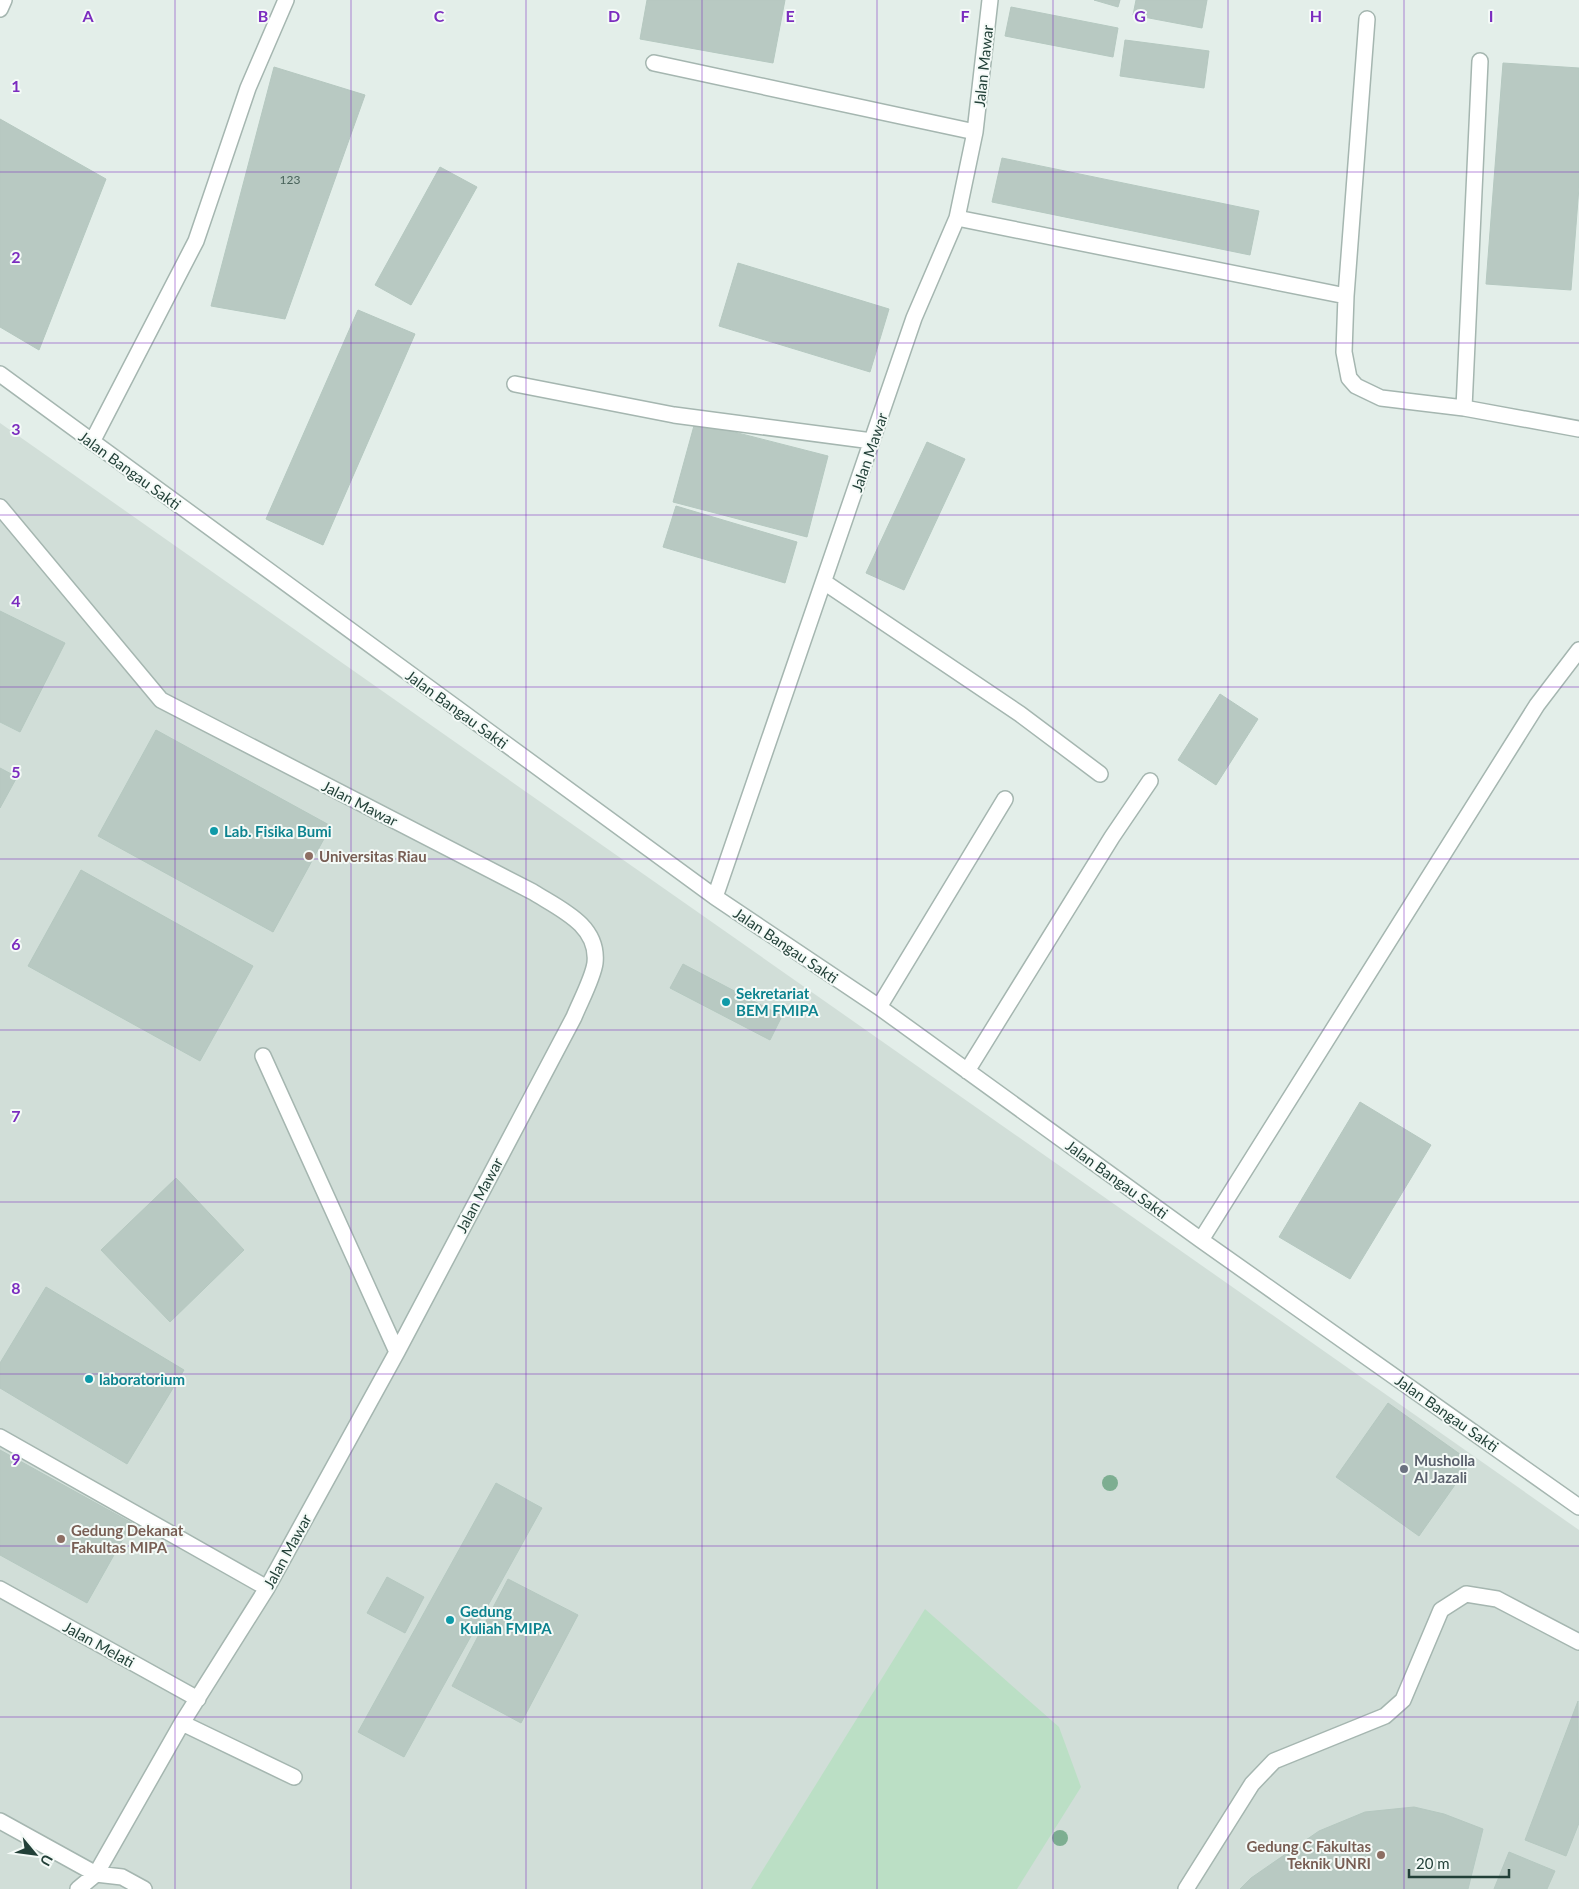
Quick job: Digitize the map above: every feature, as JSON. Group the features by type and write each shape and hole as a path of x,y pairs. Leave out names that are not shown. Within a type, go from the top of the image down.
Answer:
{"street":[{"path":"0,9 4,0"},
{"path":"92,442 196,241 248,88 286,0"},
{"name":"Jalan Mawar","path":"715,897 914,318 957,218 975,132 990,0"},
{"path":"1367,19 1346,296 1344,352 1349,378 1356,386 1380,398 1464,408 1579,429"},
{"path":"1464,408 1480,61"},
{"path":"654,64 975,132"},
{"path":"957,218 1346,296"},
{"name":"Jalan Bangau Sakti","path":"0,374 715,897 879,1007 1201,1240 1579,1506"},
{"path":"515,384 674,415 872,441"},
{"name":"Jalan Mawar","path":"1,510 160,700 533,892 578,920 594,943 595,964 574,1017 396,1352 266,1588 182,1723 96,1874"},
{"path":"824,582 1020,714 1100,774"},
{"path":"1201,1240 1537,705 1579,650"},
{"path":"967,1071 1112,837 1150,781"},
{"path":"879,1007 1005,799"},
{"path":"264,1056 396,1352"},
{"path":"0,1438 266,1588"},
{"name":"Jalan Melati","path":"0,1589 198,1699"},
{"path":"1186,1889 1252,1784 1274,1761 1386,1716 1403,1700 1441,1610 1466,1594 1497,1599 1579,1642"},
{"path":"182,1723 294,1777"},
{"path":"0,1821 96,1874 122,1877 144,1889"},
{"path":"78,1889 96,1874"}],"shaded area":[{"name":"Universitas Riau","path":"0,423 1579,1530 1579,1889 0,1889"}],"green space":[{"path":"925,1609 1059,1727 1081,1787 1017,1889 751,1889"}],"building":[{"path":"647,0 785,0 773,63 640,39"},
{"path":"1094,0 1120,0 1118,7"},
{"path":"1136,0 1207,0 1202,28 1133,15"},
{"path":"1011,7 1118,28 1113,57 1005,36"},
{"path":"1125,40 1209,51 1204,88 1120,76"},
{"path":"1503,63 1579,68 1579,187 1571,290 1486,284"},
{"path":"274,67 365,95 285,319 211,306"},
{"path":"0,119 106,179 39,350 0,327"},
{"path":"1002,158 1259,211 1250,255 992,202"},
{"path":"440,167 477,187 411,305 375,285"},
{"path":"738,263 889,309 870,372 719,326"},
{"path":"358,310 415,334 323,545 266,519"},
{"path":"695,422 828,456 807,537 673,502"},
{"path":"927,442 965,459 904,590 866,573"},
{"path":"676,506 797,542 785,583 663,547"},
{"path":"0,611 65,643 20,732 0,722"},
{"path":"1220,694 1258,719 1216,785 1178,760"},
{"name":"Lab. Fisika Bumi","path":"156,730 331,826 273,932 98,836"},
{"path":"0,768 17,777 0,808"},
{"path":"81,870 253,966 200,1061 28,966"},
{"name":"Sekretariat BEM FMIPA","path":"683,964 782,1016 770,1040 670,988"},
{"path":"1360,1102 1431,1145 1350,1279 1279,1237"},
{"path":"176,1178 244,1250 170,1322 101,1250"},
{"name":"laboratorium","path":"46,1287 184,1370 127,1464 0,1388 0,1363"},
{"name":"Musholla Al Jazali","path":"1388,1403 1471,1462 1419,1536 1336,1477"},
{"name":"Gedung Dekanat Fakultas MIPA","path":"0,1450 132,1523 87,1603 0,1555"},
{"name":"Gedung Kuliah FMIPA","path":"496,1483 542,1508 404,1757 358,1732"},
{"name":"Gedung Kuliah FMIPA","path":"387,1577 424,1597 405,1633 367,1613"},
{"name":"Gedung Kuliah FMIPA","path":"508,1579 578,1615 521,1723 452,1686"},
{"path":"1578,1701 1579,1823 1566,1856 1525,1840"},
{"name":"Gedung C Fakultas Teknik UNRI","path":"1414,1807 1444,1814 1483,1829 1468,1889 1240,1889 1251,1878 1319,1831 1365,1812"},
{"path":"1509,1852 1555,1871 1547,1889 1494,1889"}],"place":[{"name":"Lab. Fisika Bumi","path":"214,831"},
{"name":"Universitas Riau","path":"309,856"},
{"name":"Sekretariat BEM FMIPA","path":"726,1002"},
{"name":"laboratorium","path":"89,1379"},
{"name":"Musholla Al Jazali","path":"1404,1469"},
{"name":"Gedung Dekanat Fakultas MIPA","path":"61,1539"},
{"name":"Gedung Kuliah FMIPA","path":"450,1620"},
{"name":"Gedung C Fakultas Teknik UNRI","path":"1381,1855"}]}
